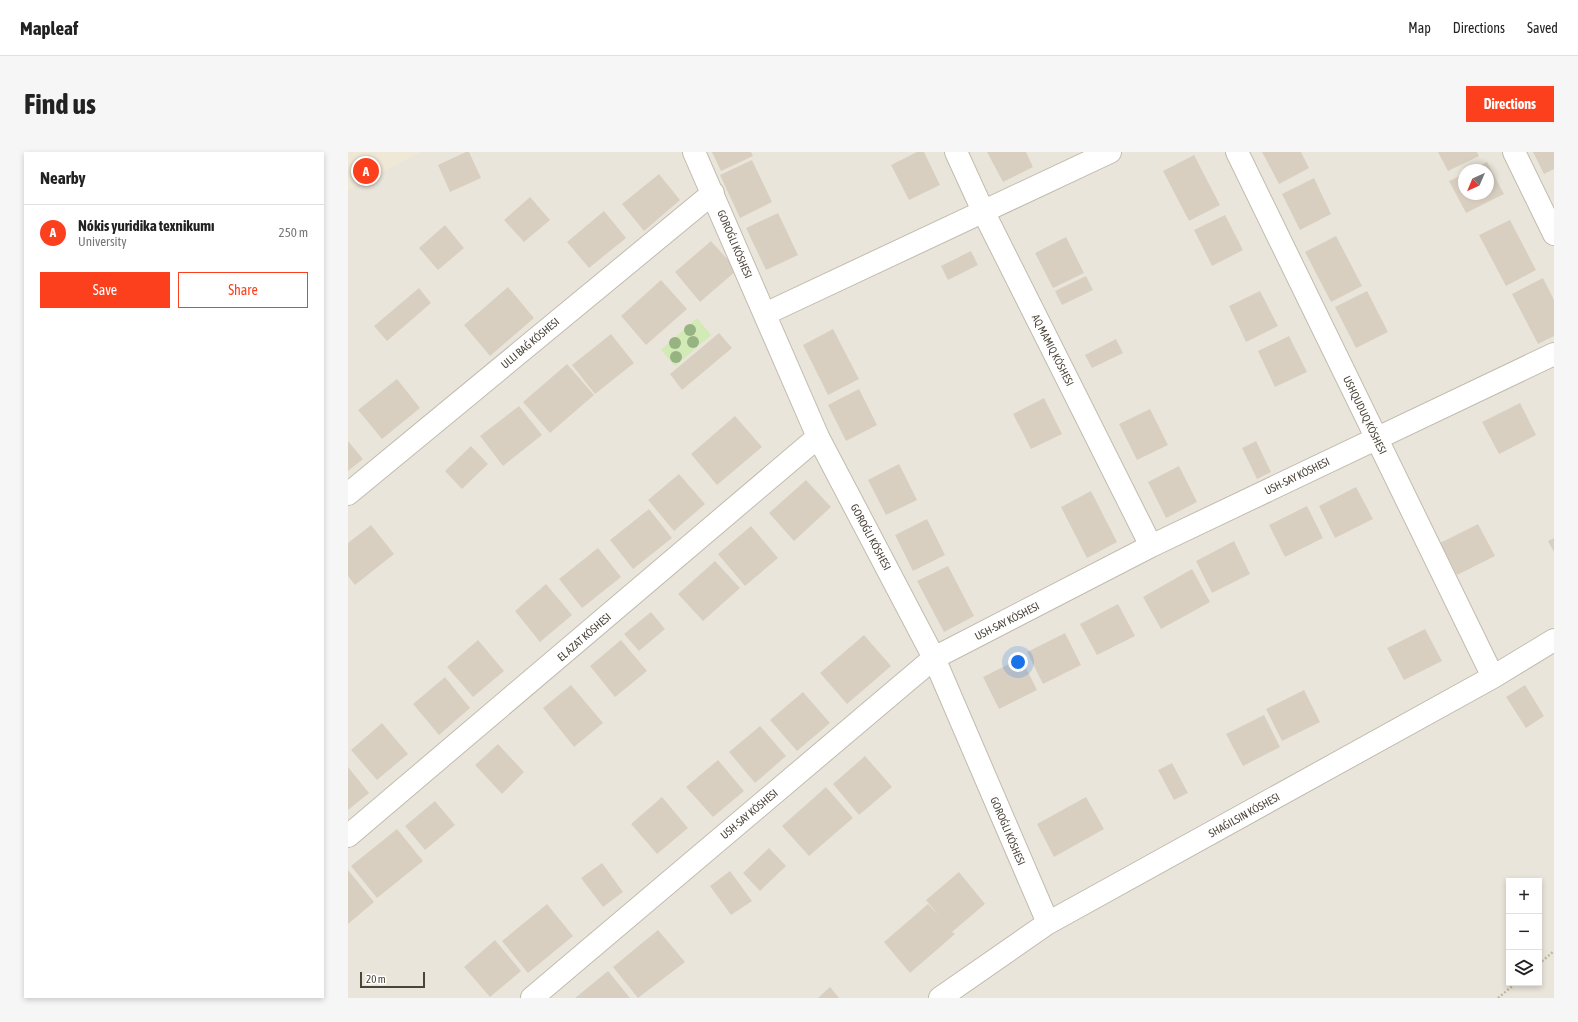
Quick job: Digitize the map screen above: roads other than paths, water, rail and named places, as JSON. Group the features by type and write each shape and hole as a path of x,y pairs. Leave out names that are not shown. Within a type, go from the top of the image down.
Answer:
{"street":[{"path":"694,152 818,437 934,658 1048,923"},
{"path":"956,152 983,211 1151,546"},
{"path":"765,314 1110,152"},
{"name":"USHQUDUQ KÓSHESI","path":"1237,152 1493,677"},
{"path":"1514,152 1554,234"},
{"path":"348,494 713,193"},
{"name":"USH-SAY KÓSHESI","path":"532,998 934,658 1151,546 1554,354"},
{"name":"EL AZAT KÓSHESI","path":"348,836 818,437"},
{"path":"940,998 1048,923 1493,677 1554,640"}],"place":[{"name":"Nókis yuridika texnikumı","path":"366,171"}]}
